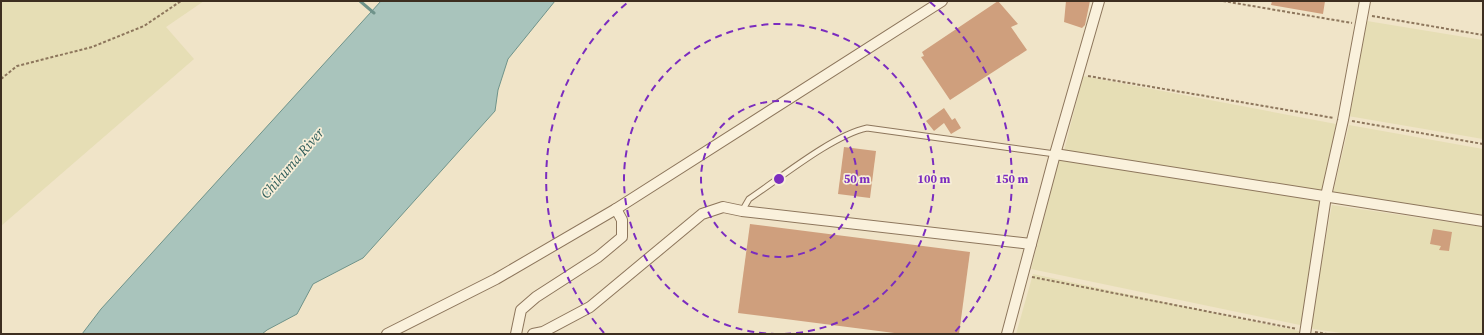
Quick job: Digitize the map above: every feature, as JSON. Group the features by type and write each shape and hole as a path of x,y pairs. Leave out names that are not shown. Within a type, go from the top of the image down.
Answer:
{"street":[{"path":"387,334 496,279 616,209 942,1"},
{"path":"1007,334 1055,154 1099,1"},
{"path":"1306,332 1326,196 1343,120 1365,1"},
{"path":"1055,154 1483,221"},
{"path":"533,334 543,332 590,307 702,214 723,207 742,211 1031,244"},
{"path":"516,334 521,310 536,297 598,257 622,237 622,220 616,209"}],"lane":[{"path":"742,211 750,199 824,148 856,130 867,128 1055,154"}],"path":[{"path":"1,79 17,66 92,47 144,26 181,1"},
{"path":"1223,1 1483,35"},
{"path":"1079,74 1483,144"},
{"path":"1023,275 1306,332"}],"shaded area":[{"path":"1,1 204,1 166,27 194,59 1,226"},
{"path":"1367,21 1483,40 1483,139 1348,116"},
{"path":"1083,76 1336,124 1323,191 1064,151"},
{"path":"1349,125 1483,149 1483,216 1333,193"},
{"path":"1059,159 1321,201 1304,322 1300,325 1031,269"},
{"path":"1332,205 1483,227 1483,334 1349,334 1313,329 1310,323"},
{"path":"1033,274 1299,331 1301,334 1016,334"}],"water":[{"name":"Chikuma River","path":"381,1 555,1 508,59 498,90 495,111 363,258 313,284 297,314 262,334 82,334 101,309"}],"building":[{"path":"998,1 1018,24 1011,27 1027,50 950,100 921,57 924,56 922,52"},
{"path":"1066,1 1090,1 1085,25 1082,28 1064,22"},
{"path":"1272,1 1325,1 1323,14 1271,5"},
{"path":"944,108 952,120 955,118 961,128 951,134 944,123 934,131 926,121"},
{"path":"844,147 876,151 870,198 838,194"},
{"path":"750,224 970,252 959,334 902,334 738,313"},
{"path":"1433,229 1452,232 1449,251 1439,250 1441,246 1430,244"}],"waterway":[{"path":"360,1 374,13"}]}
